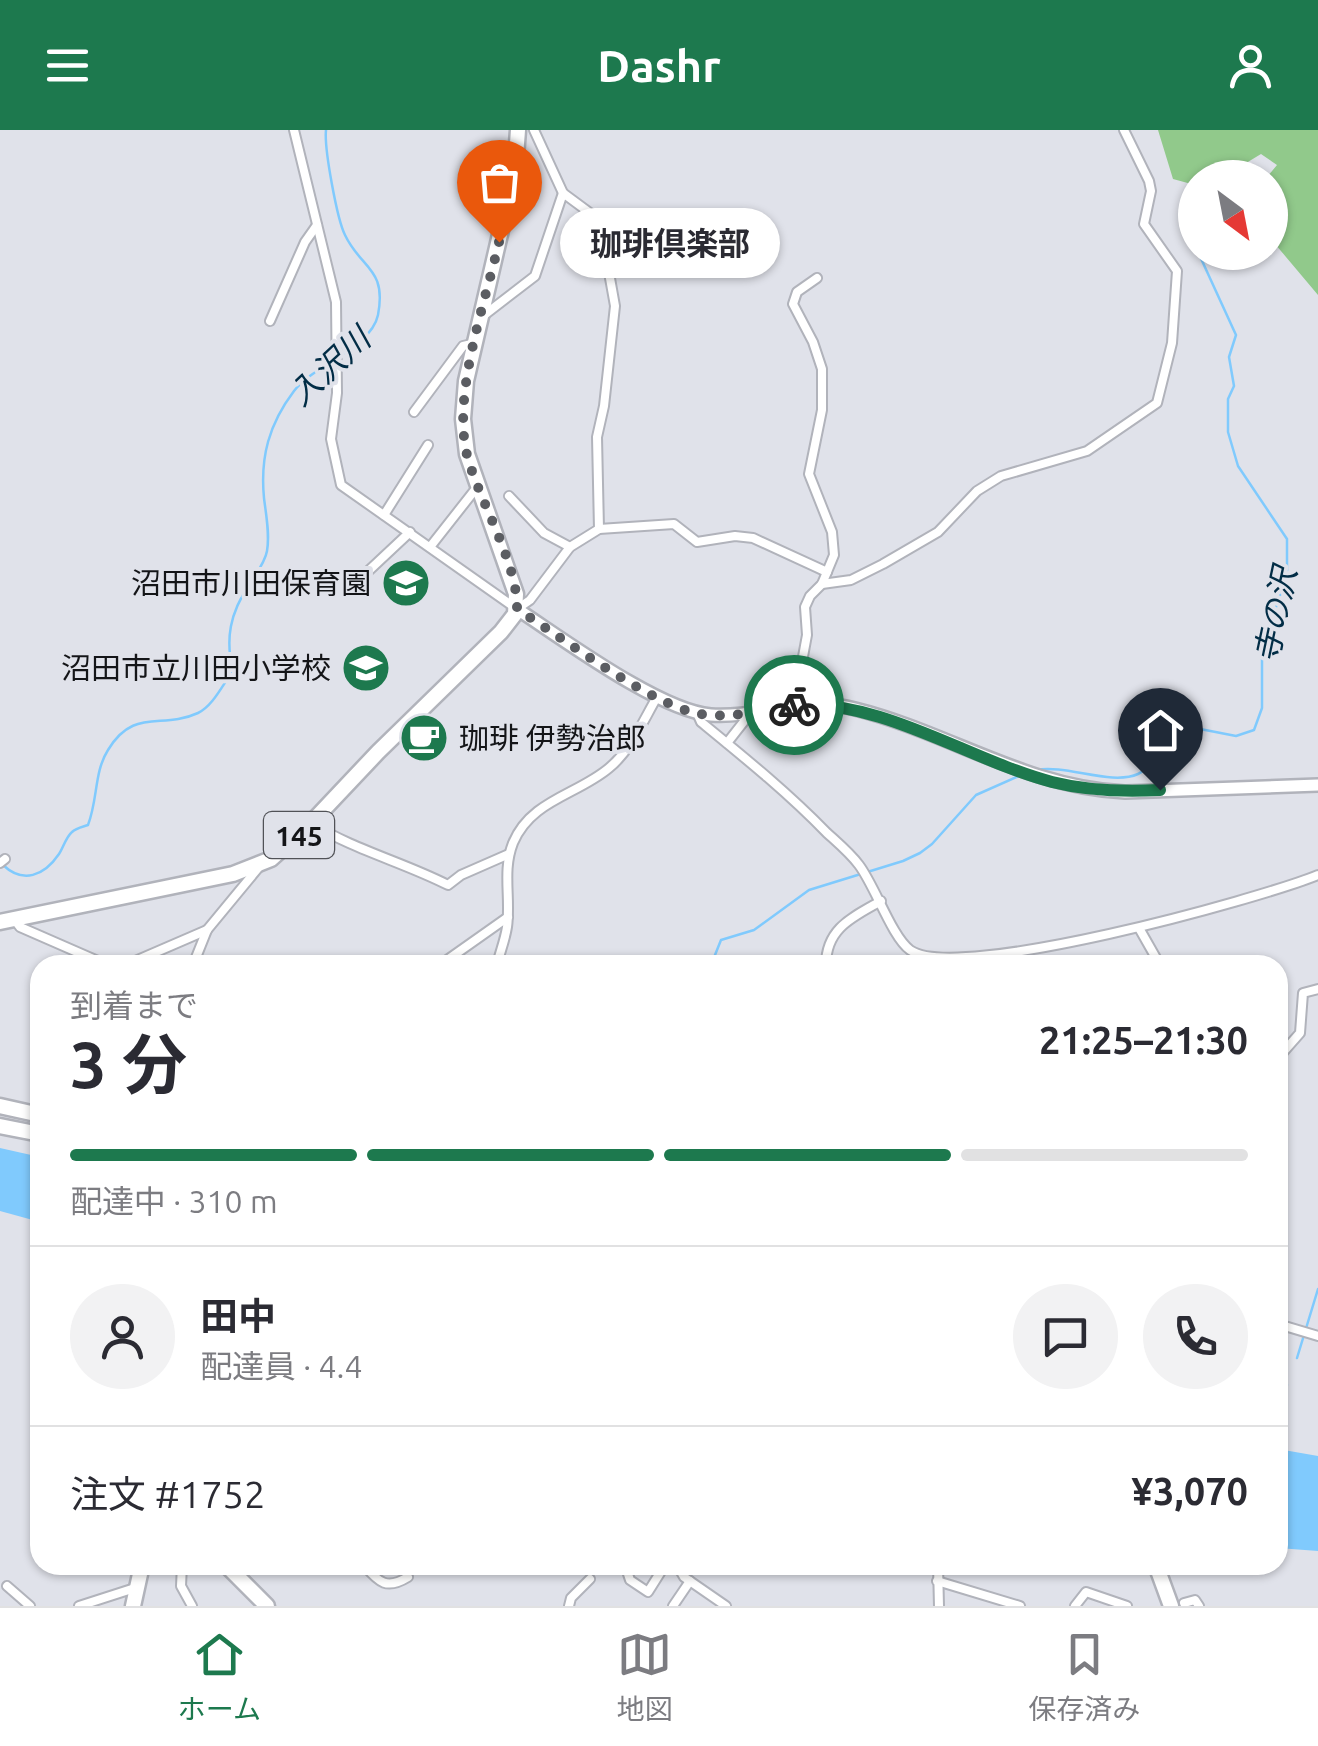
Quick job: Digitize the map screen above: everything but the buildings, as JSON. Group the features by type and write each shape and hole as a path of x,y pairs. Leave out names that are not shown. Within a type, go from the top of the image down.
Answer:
{"highway":[{"path":"517,609 513,583 467,454 463,420 466,381 515,170 518,130"},
{"name":"145","path":"7,920 233,874 279,853 480,654 517,609"},
{"path":"0,1106 30,1113"},
{"path":"0,1126 30,1132"},
{"path":"132,1606 140,1575"},
{"path":"236,1575 267,1606"},
{"path":"1161,1575 1175,1603"}],"main road":[{"path":"517,609 657,697 697,713 825,704 857,709 1031,776 1068,786 1125,792 1318,784"}],"street":[{"path":"294,130 336,302 338,350 331,439 341,484 517,609 530,600 570,547 599,529 674,524 697,542 736,536 754,538 827,572"},
{"path":"534,130 563,193 590,212 608,268 615,306 597,437 599,529"},
{"path":"822,584 851,580 883,564 938,532 977,491 1002,476 1087,451 1157,403 1172,343 1177,271 1144,224 1149,181 1124,130"},
{"path":"483,316 535,276 563,193"},
{"path":"270,321 305,242 317,225"},
{"path":"794,705 807,634 805,607 822,584 834,555 832,532 809,474 825,384 813,342 793,298 818,278"},
{"path":"414,412 462,346 476,343"},
{"path":"384,515 428,445"},
{"path":"430,546 478,486"},
{"path":"509,496 544,533 570,547"},
{"path":"347,591 410,532"},
{"path":"499,955 508,916 509,854 528,818 607,770 622,756 657,697"},
{"path":"727,743 751,712"},
{"path":"697,713 701,722 782,787 858,864 881,900 898,938 911,952 924,955"},
{"path":"311,823 344,842 448,885 461,875 509,854"},
{"path":"196,955 207,930 261,863"},
{"path":"971,955 1017,951 1139,928 1256,898 1318,875"},
{"path":"827,955 829,942 839,926 881,900"},
{"path":"454,955 508,916"},
{"path":"7,920 84,955"},
{"path":"1139,928 1154,955"},
{"path":"149,955 207,930"},
{"path":"1288,1042 1300,1033 1303,992 1318,988"},
{"path":"1288,1327 1318,1336"},
{"path":"182,1575 181,1586 192,1606"},
{"path":"373,1575 388,1586 408,1577"},
{"path":"628,1575 648,1592 659,1575"},
{"path":"685,1575 726,1606"},
{"path":"937,1575 939,1606"},
{"path":"569,1606 590,1579"},
{"path":"937,1581 1020,1606"},
{"path":"673,1606 690,1582"},
{"path":"7,1586 30,1606"},
{"path":"79,1606 138,1587"},
{"path":"1074,1606 1086,1592 1127,1606"},
{"path":"1175,1603 1196,1600 1199,1606"}],"green space":[{"path":"1158,130 1318,130 1318,295 1288,259 1288,160 1270,160 1261,154 1251,160 1178,160 1178,180 1173,179"}],"water":[{"path":"0,1148 30,1155 30,1219 0,1211"},
{"path":"1288,1451 1318,1456 1318,1551 1288,1549"}],"waterway":[{"name":"入沢川","path":"3,865 26,876 47,868 70,834 88,825 100,767 118,737 138,724 198,713 213,700 233,671 229,648 233,616 267,551 263,469 272,429 303,381 365,337 378,315 376,278 351,246 342,227 329,167 326,130"},
{"name":"寺の沢","path":"1036,770 1115,778 1138,774 1182,731 1190,727 1236,736 1254,730 1262,708 1262,649 1287,574 1287,539 1238,466 1228,432 1228,399 1234,386 1229,357 1236,335 1206,270"},
{"name":"寺の沢","path":"715,955 721,940 754,930 809,890 920,853 976,795 1019,776"},
{"path":"1297,1358 1318,1289"}],"way so far":[{"path":"499,242 466,381 463,420 467,454 513,583 517,609 684,710 714,715 794,705"}],"place":[{"name":"珈琲倶楽部","path":"499,242"},
{"name":"沼田市川田保育園","path":"406,583"},
{"name":"沼田市立川田小学校","path":"366,668"},
{"name":"珈琲 伊勢治郎","path":"424,738"}],"route":[{"path":"794,705 857,709 1031,776 1068,786 1113,791 1160,790"}]}
